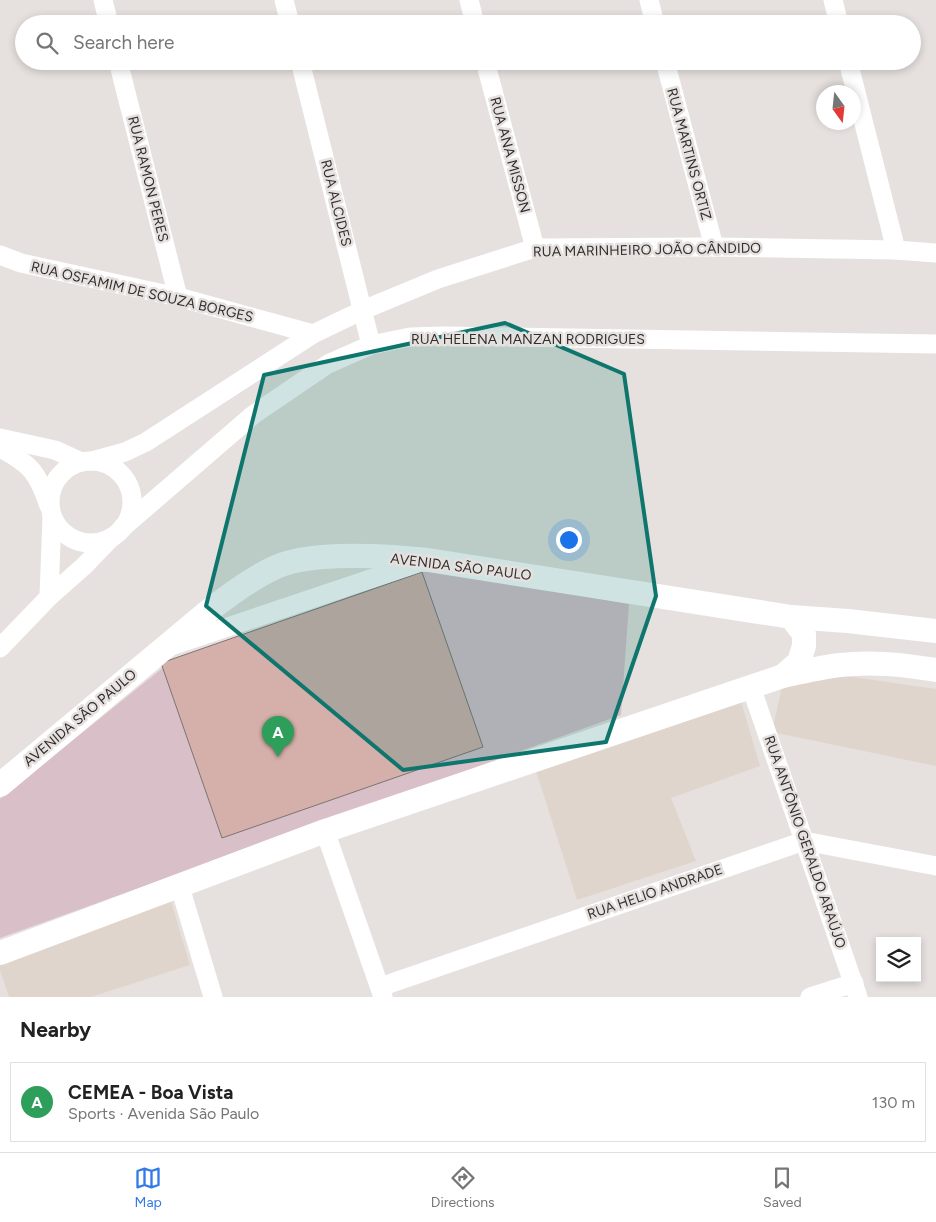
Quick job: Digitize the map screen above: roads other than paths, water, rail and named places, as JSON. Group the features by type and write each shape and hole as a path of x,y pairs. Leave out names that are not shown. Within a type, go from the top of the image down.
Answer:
{"main road":[{"name":"AVENIDA SÃO PAULO","path":"0,785 211,608 242,586 276,567 302,560 339,557 397,557 428,560 791,617 936,631"},
{"path":"783,676 799,662 804,646 804,634 791,617"},
{"path":"0,953 325,832 783,676 841,665 860,664 900,664 936,670"}],"street":[{"path":"103,0 107,15"},
{"path":"284,0 288,15"},
{"path":"469,0 473,15"},
{"path":"649,0 653,15"},
{"path":"833,0 837,15"},
{"name":"RUA RAMON PERES","path":"120,70 178,297"},
{"name":"RUA ALCIDES","path":"302,70 371,345"},
{"name":"RUA ANA MISSON","path":"487,70 535,248"},
{"name":"RUA MARTINS ORTIZ","path":"667,70 714,247"},
{"path":"850,70 896,250"},
{"name":"RUA MARINHEIRO JOÃO CÂNDIDO","path":"313,334 363,310 438,279 535,248 714,247 936,252"},
{"name":"RUA OSFAMIM DE SOUZA BORGES","path":"0,255 21,263 178,297 313,334"},
{"path":"49,597 50,498 53,486 59,475 68,467 125,452 146,442 313,334"},
{"name":"RUA HELENA MANZAN RODRIGUES","path":"1,646 117,532 253,414 328,364 371,345 410,337 444,336 936,344"},
{"path":"0,438 56,450 87,462 105,463 125,479 131,491 132,504 129,517 117,532 100,542 87,543 74,540 63,532 51,513 42,485 36,474 15,456 0,448"},
{"path":"159,650 428,560"},
{"name":"RUA ANTÔNIO GERALDO ARAÚJO","path":"751,686 856,990"},
{"path":"325,832 381,992"},
{"name":"RUA HELIO ANDRADE","path":"381,992 804,841 936,866"},
{"path":"180,887 213,997"},
{"path":"810,997 856,990"}],"place":[{"name":"CEMEA - Boa Vista","path":"278,757"}]}
